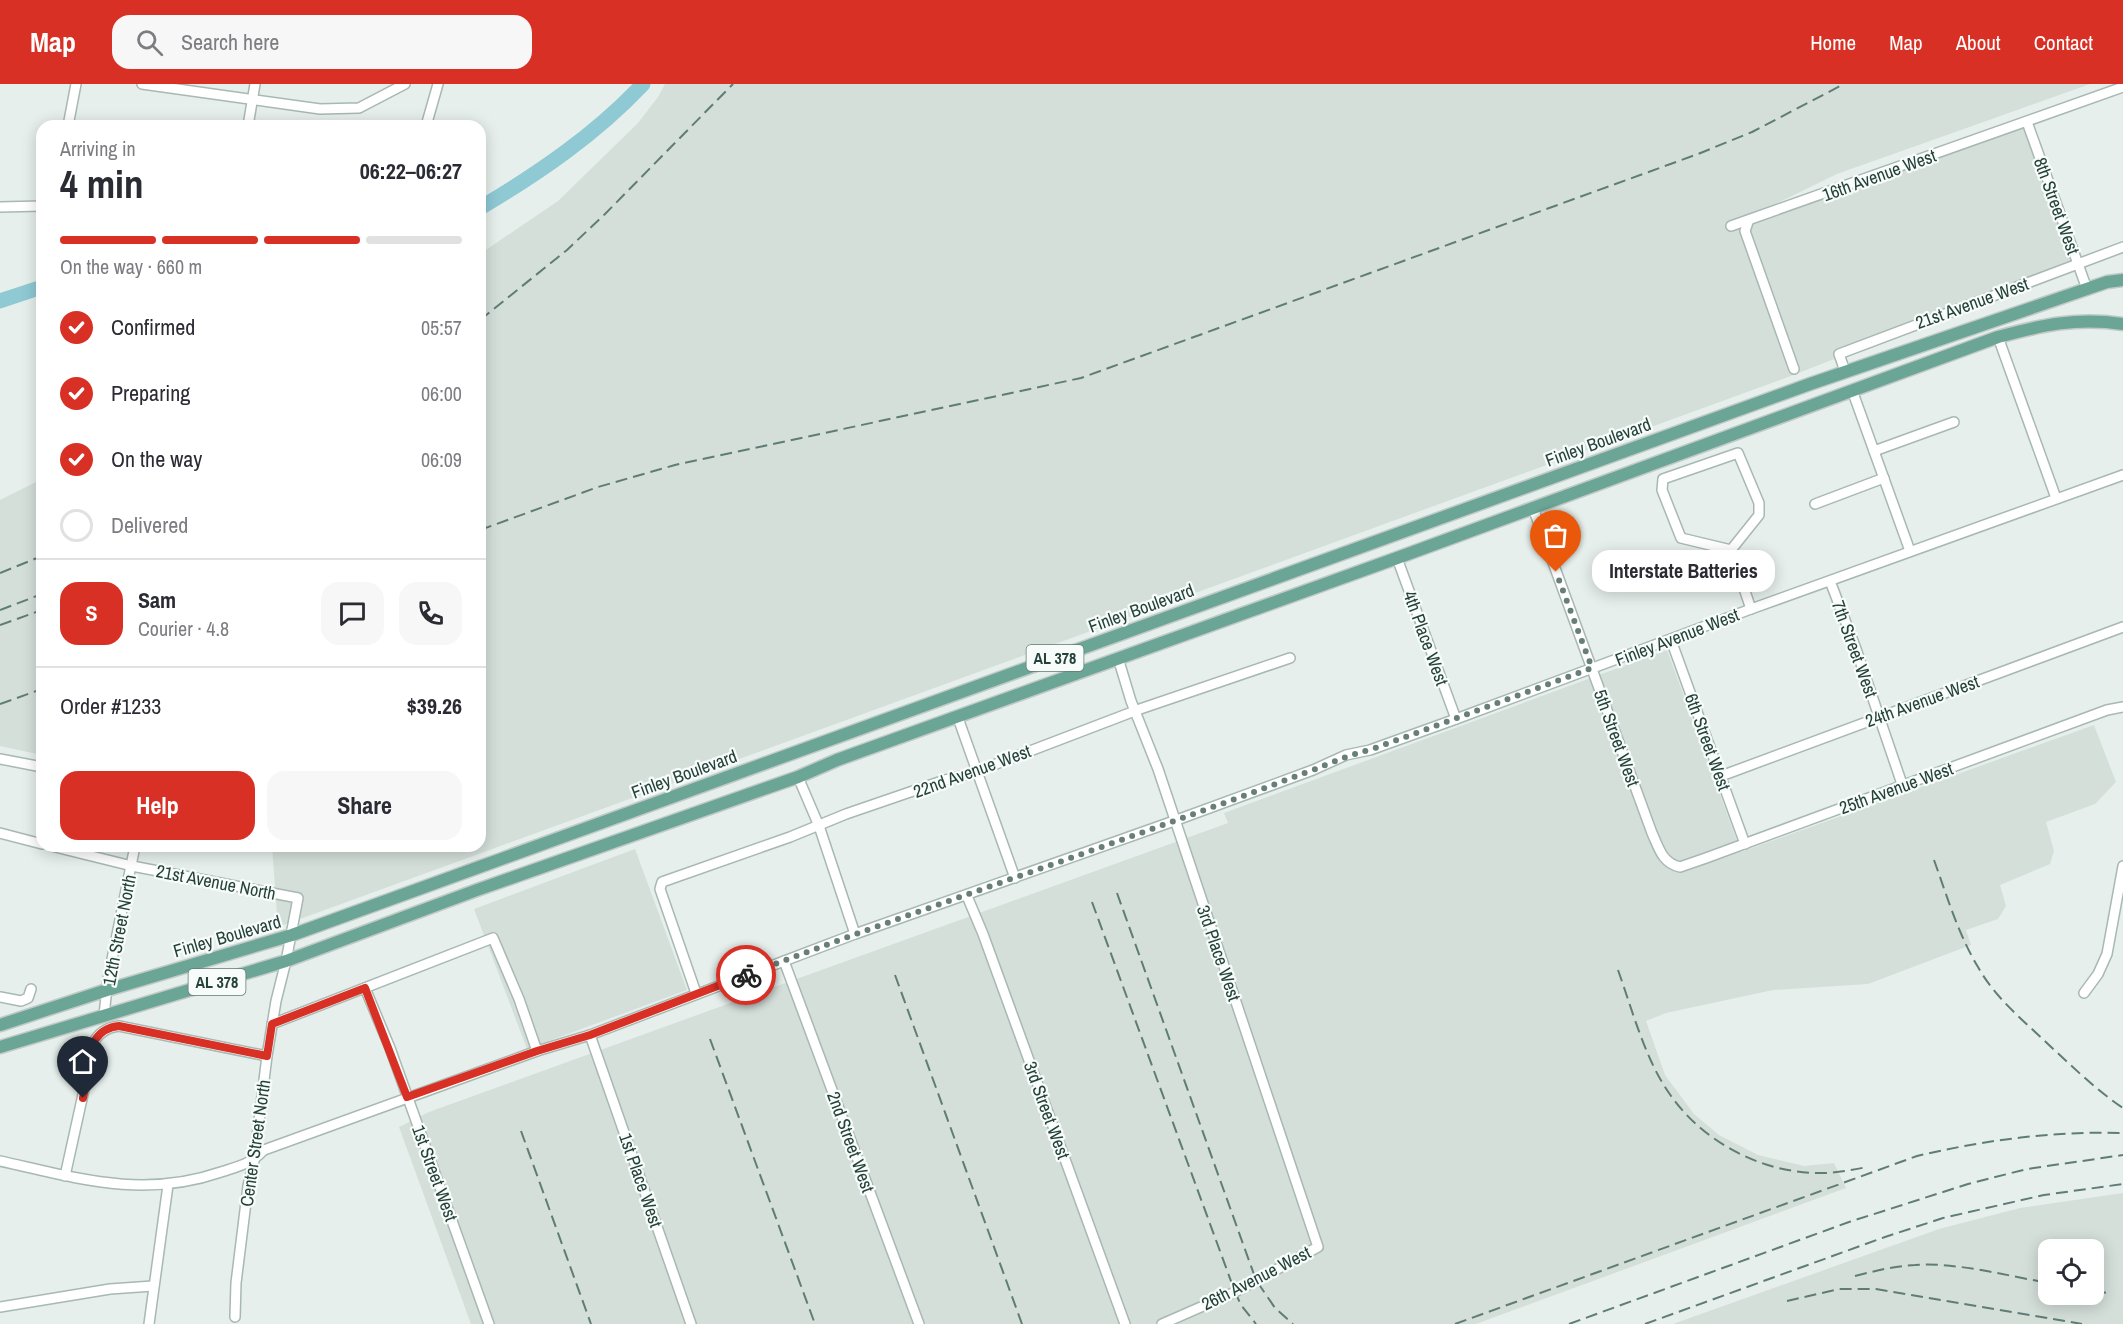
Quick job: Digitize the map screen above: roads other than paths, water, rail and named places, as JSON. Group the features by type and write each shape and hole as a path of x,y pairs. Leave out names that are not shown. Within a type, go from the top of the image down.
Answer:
{"main road":[{"path":"2107,282 2123,272"},
{"name":"Finley Boulevard","path":"0,1024 292,936 1845,371 2107,282 2123,280"},
{"path":"1991,322 1998,338"},
{"name":"AL 378","path":"0,1047 286,962 477,890 798,777 837,760 958,718 1998,338 2037,326 2061,322 2123,324"},
{"path":"1845,371 1852,390"},
{"path":"1526,487 1533,508"},
{"path":"1388,537 1397,558"},
{"path":"1272,579 1284,598"},
{"path":"1110,638 1118,658"},
{"path":"951,696 958,718"},
{"path":"790,754 798,777"},
{"path":"469,871 477,890"}],"street":[{"path":"69,120 76,84"},
{"path":"142,84 320,109 358,108 405,84"},
{"path":"249,120 255,84"},
{"path":"428,120 438,84"},
{"path":"2027,122 2123,87"},
{"name":"16th Avenue West","path":"1731,226 1748,222 2027,122"},
{"name":"8th Street West","path":"2027,122 2087,289"},
{"path":"0,207 36,206"},
{"path":"1748,222 1745,231 1794,369"},
{"name":"21st Avenue West","path":"1845,371 1839,354 2123,247"},
{"path":"1998,338 2056,498"},
{"path":"1852,390 1910,551"},
{"path":"1874,451 1954,422"},
{"path":"1736,452 1741,456 1759,503 1760,512 1731,550 1681,538 1662,490 1663,479 1736,452"},
{"name":"Finley Avenue West","path":"0,1161 65,1176 125,1186 168,1185 206,1177 254,1161 264,1149 537,1051 590,1035 855,934 1174,821 1313,770 1346,755 1370,750 1456,719 1751,609 2123,475"},
{"path":"1815,504 1884,478"},
{"name":"5th Street West","path":"1533,508 1652,833 1663,857 1669,863"},
{"path":"1731,550 1751,609"},
{"name":"4th Place West","path":"1397,558 1456,719"},
{"name":"7th Street West","path":"1830,581 1902,784"},
{"name":"24th Avenue West","path":"1721,776 2123,627"},
{"name":"6th Street West","path":"1671,640 1745,844"},
{"name":"3rd Place West","path":"1118,658 1158,769 1318,1247"},
{"name":"22nd Avenue West","path":"696,993 660,888 662,882 819,826 846,814 976,771 1136,711 1290,658"},
{"name":"25th Avenue West","path":"1669,863 1680,867 1902,784 2107,710 2123,707"},
{"path":"958,718 1015,878"},
{"path":"0,759 36,766"},
{"path":"798,777 819,826 855,934"},
{"path":"0,833 36,842"},
{"path":"75,852 132,866"},
{"name":"12th Street North","path":"104,1015 134,852"},
{"name":"21st Avenue North","path":"132,866 298,898 292,936"},
{"path":"2084,993 2098,974 2107,954 2123,866"},
{"name":"3rd Street West","path":"967,896 1125,1324"},
{"name":"Center Street North","path":"235,1317 236,1283 267,1056 292,936"},
{"path":"272,1024 493,938 519,999 537,1051"},
{"name":"2nd Street West","path":"783,961 919,1324"},
{"name":"1st Street West","path":"365,988 489,1324"},
{"path":"0,997 21,1001 28,998 31,989"},
{"path":"65,1176 95,1040 103,1031 119,1026 267,1056"},
{"name":"1st Place West","path":"590,1035 691,1324"},
{"path":"149,1324 168,1185"},
{"name":"26th Avenue West","path":"1162,1324 1234,1292 1318,1247"},
{"path":"0,1307 110,1289 153,1286"}],"waterway":[{"path":"486,204 566,152 606,120 643,84"},
{"path":"0,301 36,289"}],"railway":[{"path":"486,315 567,250 733,84"},
{"path":"486,528 598,487 675,465 1081,378 1698,154 1752,132 1844,84"},
{"path":"0,573 36,558"},
{"path":"0,610 36,596"},
{"path":"0,625 36,612"},
{"path":"0,704 36,691"},
{"path":"1934,860 1953,915 1978,967 1993,989 2020,1018 2076,1070 2123,1108"},
{"path":"1117,893 1256,1280 1275,1308 1293,1324"},
{"path":"1092,902 1235,1292 1241,1305 1256,1324"},
{"path":"1618,970 1640,1033 1660,1080 1683,1111 1716,1140 1756,1161 1800,1172 1839,1172 1867,1167"},
{"path":"895,975 1022,1324"},
{"path":"710,1039 815,1324"},
{"path":"521,1131 591,1324"},
{"path":"1455,1324 1917,1156 1968,1145 2019,1138 2123,1133"},
{"path":"1569,1324 1849,1222 1968,1184 2027,1169 2123,1155"},
{"path":"1645,1324 1943,1218 2044,1195 2123,1184"},
{"path":"1855,1276 1900,1266 1931,1265 1965,1268 2038,1281"},
{"path":"1787,1301 1839,1289 1876,1289 2082,1324"}],"place":[{"name":"Interstate Batteries","path":"1556,572"}]}
